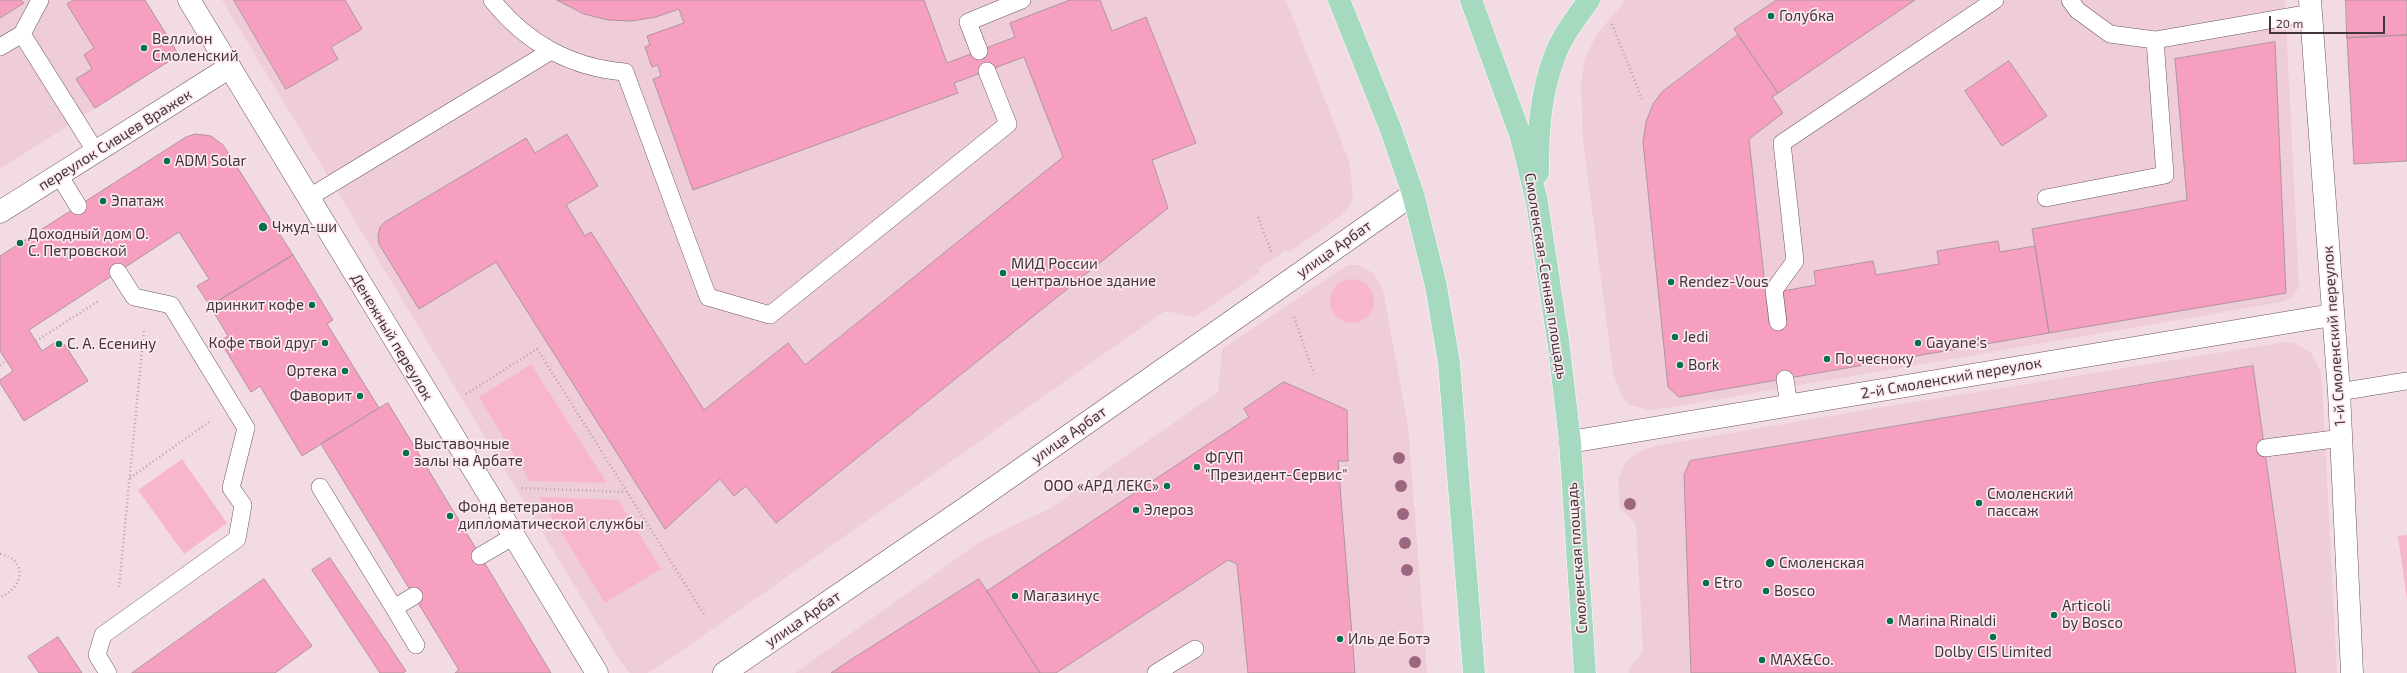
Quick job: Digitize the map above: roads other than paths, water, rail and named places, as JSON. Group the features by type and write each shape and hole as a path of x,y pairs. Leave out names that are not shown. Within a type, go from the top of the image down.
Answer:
{"main road":[{"path":"1339,0 1391,130 1413,194 1436,286 1449,363 1458,457 1474,673"},
{"name":"Смоленская-Сенная площадь","path":"1471,0 1521,137 1537,202 1559,347 1570,442"},
{"path":"1537,202 1538,144 1543,99 1554,57 1572,24 1589,0"},
{"name":"Смоленская площадь","path":"1570,442 1585,673"}],"street":[{"name":"Денежный переулок","path":"189,0 597,673"},
{"name":"1-й Смоленский переулок","path":"2310,7 2342,438 2352,673"},
{"name":"переулок Сивцев Вражек","path":"0,212 230,67"},
{"name":"улица Арбат","path":"724,673 974,502 1413,194"},
{"name":"2-й Смоленский переулок","path":"1570,442 2332,315"}],"lane":[{"path":"0,47 22,34 40,0"},
{"path":"492,0 506,17 528,38 551,51 582,65 624,72 708,297 770,315 1008,124 987,71"},
{"path":"979,51 968,22 1022,0"},
{"path":"1778,322 1774,290 1795,261 1782,143 1995,0"},
{"path":"2070,0 2077,10 2110,34 2155,40 2310,7"},
{"path":"22,34 96,152"},
{"path":"2046,198 2165,175 2155,40"},
{"path":"308,198 551,51"},
{"path":"59,175 78,206"},
{"path":"108,673 97,654 103,635 237,539 243,504 231,488 246,428 171,306 126,284"},
{"path":"1785,379 1789,406"},
{"path":"2339,392 2407,381"},
{"path":"2265,448 2342,438"},
{"path":"320,487 416,645"},
{"path":"480,556 514,536"},
{"path":"394,608 414,596"},
{"path":"1156,673 1194,649"}],"place":[{"name":"Голубка","path":"1771,16"},
{"name":"Веллион Смоленский","path":"144,48"},
{"name":"ADM Solar","path":"167,161"},
{"name":"Эпатаж","path":"103,201"},
{"name":"Чжуд-ши","path":"263,227"},
{"name":"Доходный дом О. С. Петровской","path":"20,243"},
{"name":"МИД России центральное здание","path":"1003,273"},
{"name":"Rendez-Vous","path":"1671,282"},
{"name":"дринкит кофе","path":"312,305"},
{"name":"Jedi","path":"1675,337"},
{"name":"Кофе твой друг","path":"325,343"},
{"name":"Gayane's","path":"1918,343"},
{"name":"С. А. Есенину","path":"59,344"},
{"name":"По чесноку","path":"1827,359"},
{"name":"Bork","path":"1680,365"},
{"name":"Ортека","path":"345,371"},
{"name":"Фаворит","path":"360,396"},
{"name":"Выставочные залы на Арбате","path":"406,453"},
{"name":"ФГУП \"Президент-Сервис\"","path":"1197,467"},
{"name":"ООО «АРД ЛЕКС»","path":"1167,486"},
{"name":"Смоленский пассаж","path":"1979,503"},
{"name":"Элероз","path":"1136,510"},
{"name":"Фонд ветеранов дипломатической службы","path":"450,516"},
{"name":"Смоленская","path":"1770,563"},
{"name":"Etro","path":"1706,583"},
{"name":"Bosco","path":"1766,591"},
{"name":"Магазинус","path":"1015,596"},
{"name":"Articoli by Bosco","path":"2054,615"},
{"name":"Marina Rinaldi","path":"1890,621"},
{"name":"Dolby CIS Limited","path":"1993,637"},
{"name":"Иль де Ботэ","path":"1340,639"},
{"name":"MAX&Co.","path":"1762,660"}]}
